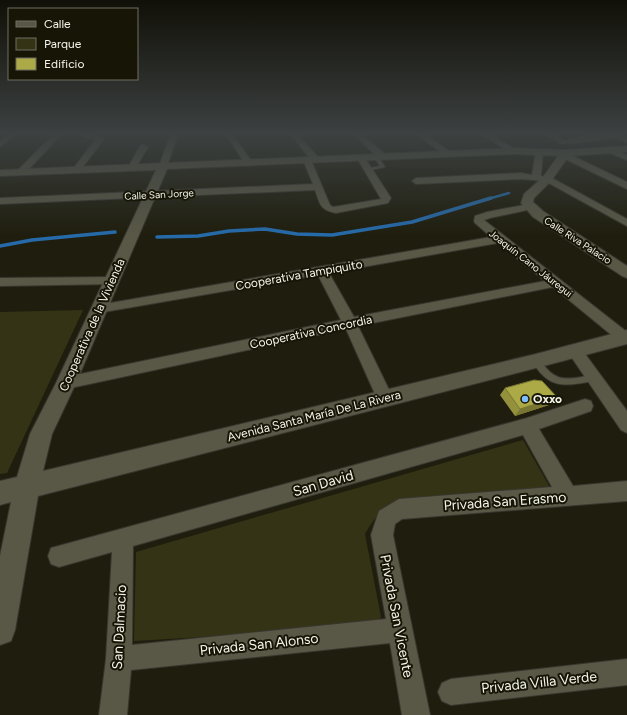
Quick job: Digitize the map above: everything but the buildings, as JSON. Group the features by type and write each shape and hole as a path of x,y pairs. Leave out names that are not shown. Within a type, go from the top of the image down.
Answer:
{"street":[{"path":"21,172 26,167"},
{"path":"0,173 125,167"},
{"name":"Cooperativa de la Vivienda","path":"0,626 7,563 34,453 41,434 66,383 162,167"},
{"path":"314,167 318,187 326,206 330,209 336,210 385,200 386,197 366,167"},
{"path":"541,167 541,178"},
{"path":"529,207 527,203 528,197 550,167"},
{"path":"594,167 627,186"},
{"path":"416,181 522,176 541,178 627,223"},
{"name":"Calle San Jorge","path":"0,201 318,187"},
{"name":"Joaquín Cano Jáuregui","path":"529,207 487,215 479,218 481,224 626,337"},
{"name":"Calle Riva Palacio","path":"529,207 627,273"},
{"name":"Cooperativa Tampiquito","path":"98,310 500,239"},
{"path":"322,271 350,323 385,398"},
{"path":"0,282 112,281"},
{"name":"Cooperativa Concordia","path":"66,383 350,323 556,283"},
{"name":"Avenida Santa María De La Rivera","path":"0,493 536,361 626,337"},
{"path":"575,351 627,425"},
{"name":"San David","path":"59,556 527,426 585,406"},
{"path":"527,426 568,496"},
{"name":"Privada San Erasmo","path":"386,518 399,509 627,491"},
{"name":"Privada San Vicente","path":"386,518 382,535 416,715"},
{"name":"San Dalmacio","path":"113,715 118,659 123,539"},
{"name":"Privada San Alonso","path":"118,659 399,630"},
{"name":"Privada Villa Verde","path":"451,692 627,672"}],"lane":[{"path":"368,170 383,167"},
{"path":"536,361 543,373 554,381 562,382 594,378"}],"green space":[{"path":"83,310 7,473 0,474 0,312"},
{"path":"523,440 552,491 392,503 373,521 365,534 381,617 372,627 134,641 136,552"}],"waterway":[{"path":"488,199 509,193"},
{"path":"157,237 198,236 229,231 265,229 297,234 332,235 412,222 491,198"},
{"path":"0,246 32,240 115,232"}],"place":[{"name":"Oxxo","path":"525,399"}]}
